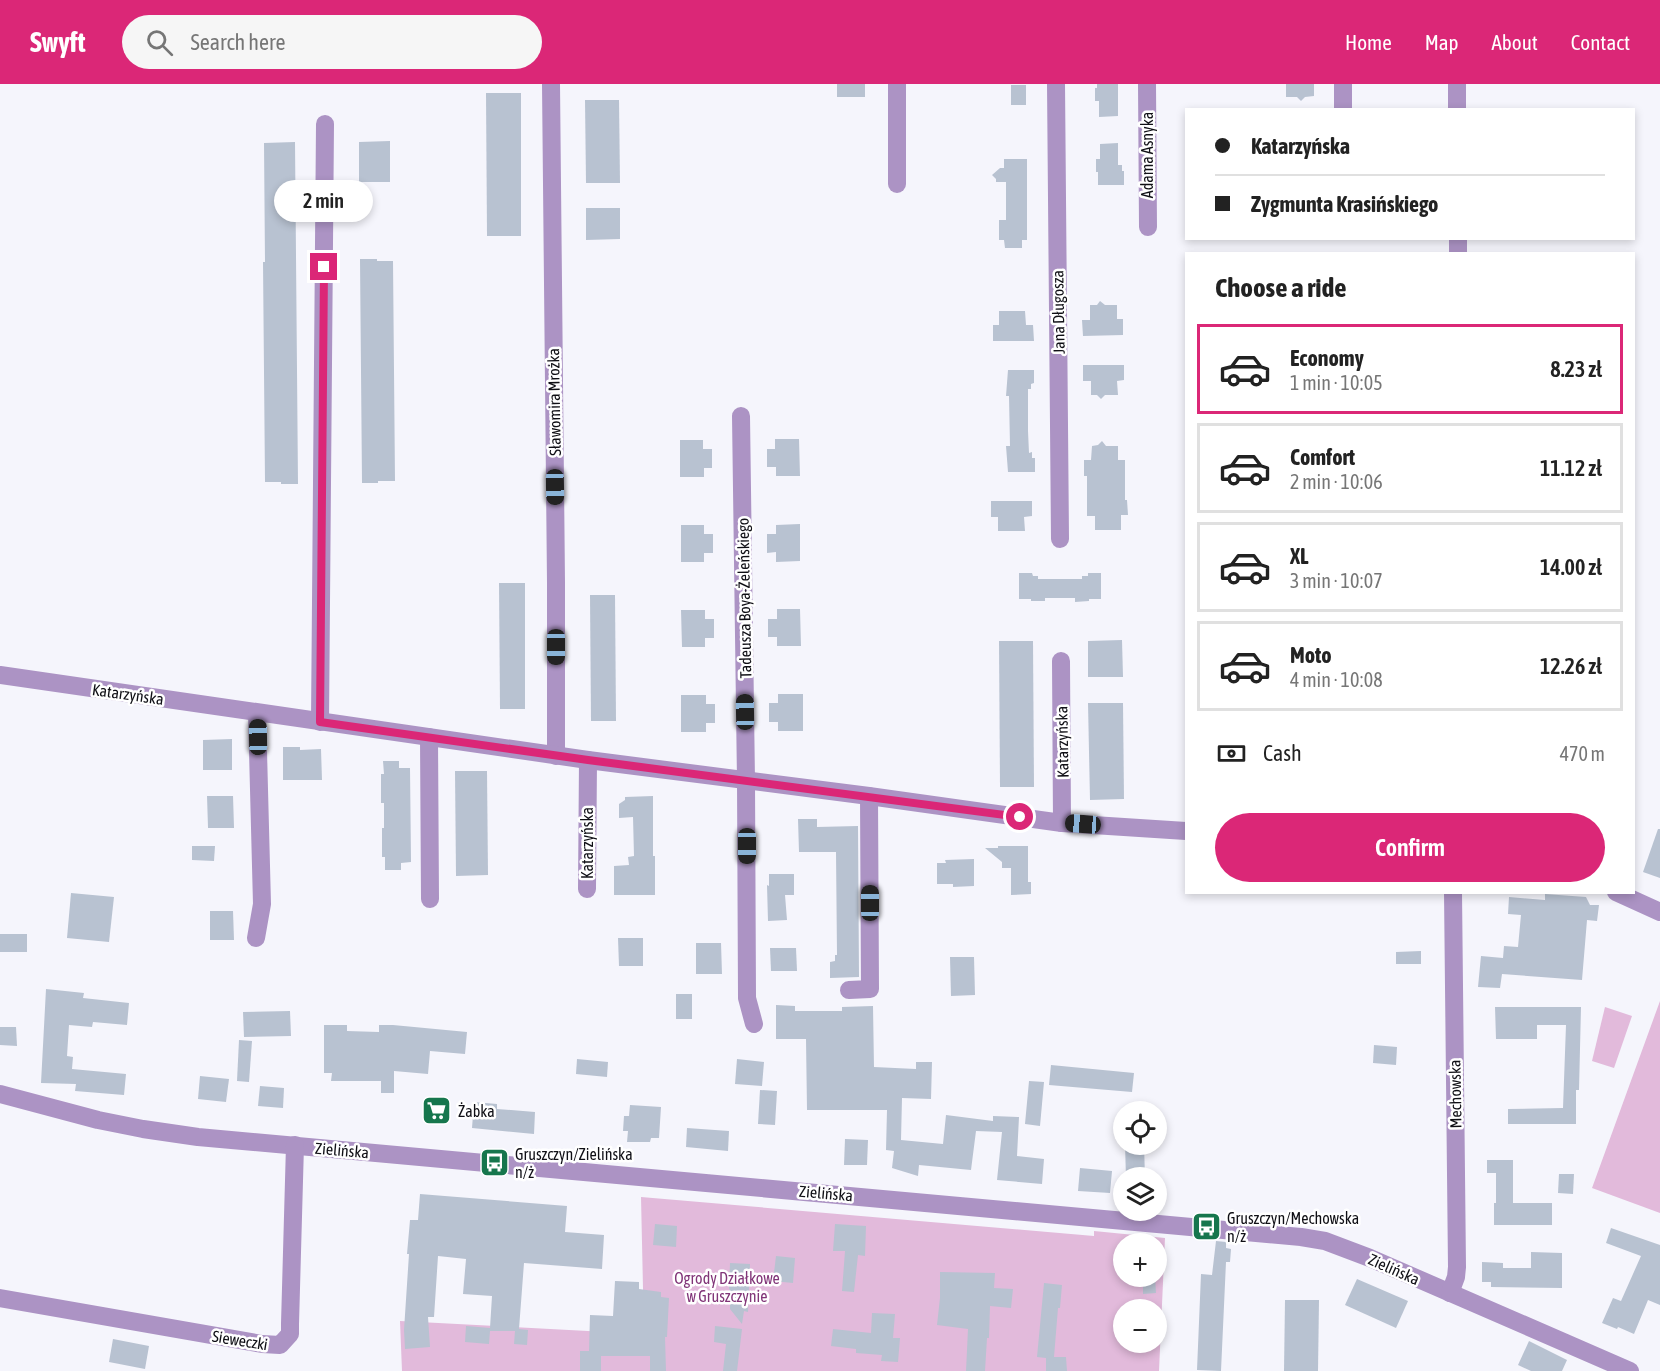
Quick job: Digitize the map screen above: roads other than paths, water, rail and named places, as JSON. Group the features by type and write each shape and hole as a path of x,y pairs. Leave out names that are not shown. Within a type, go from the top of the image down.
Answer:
{"street":[{"name":"Sławomira Mrożka","path":"551,84 556,756"},
{"path":"897,84 897,184"},
{"name":"Jana Długosza","path":"1056,84 1060,539"},
{"name":"Adama Asnyka","path":"1147,84 1148,227"},
{"path":"1343,84 1343,108"},
{"path":"1457,84 1457,108"},
{"path":"320,722 325,124"},
{"name":"Tadeusza Boya-Żeleńskiego","path":"741,416 747,998 754,1024"},
{"name":"Katarzyńska","path":"1061,661 1062,823"},
{"name":"Katarzyńska","path":"0,675 556,756 1062,823 1185,831"},
{"path":"256,938 262,904 257,713"},
{"path":"429,737 430,898"},
{"name":"Katarzyńska","path":"587,889 588,760"},
{"path":"849,990 870,989 869,796"},
{"name":"Mechowska","path":"1449,1293 1457,1267 1453,894"},
{"path":"1620,894 1660,912"},
{"name":"Zielińska","path":"0,1094 98,1120 198,1137 1325,1241 1630,1371"},
{"name":"Sieweczki","path":"0,1298 262,1344 280,1345 290,1334 296,1146"}],"place":[{"name":"Żabka","path":"437,1111"},
{"name":"Gruszczyn/Zielińska n/ż","path":"494,1163"},
{"name":"Gruszczyn/Mechowska n/ż","path":"1206,1227"}],"park label":[{"name":"Ogrody Działkowe w Gruszczynie","path":"727,1287"}]}
